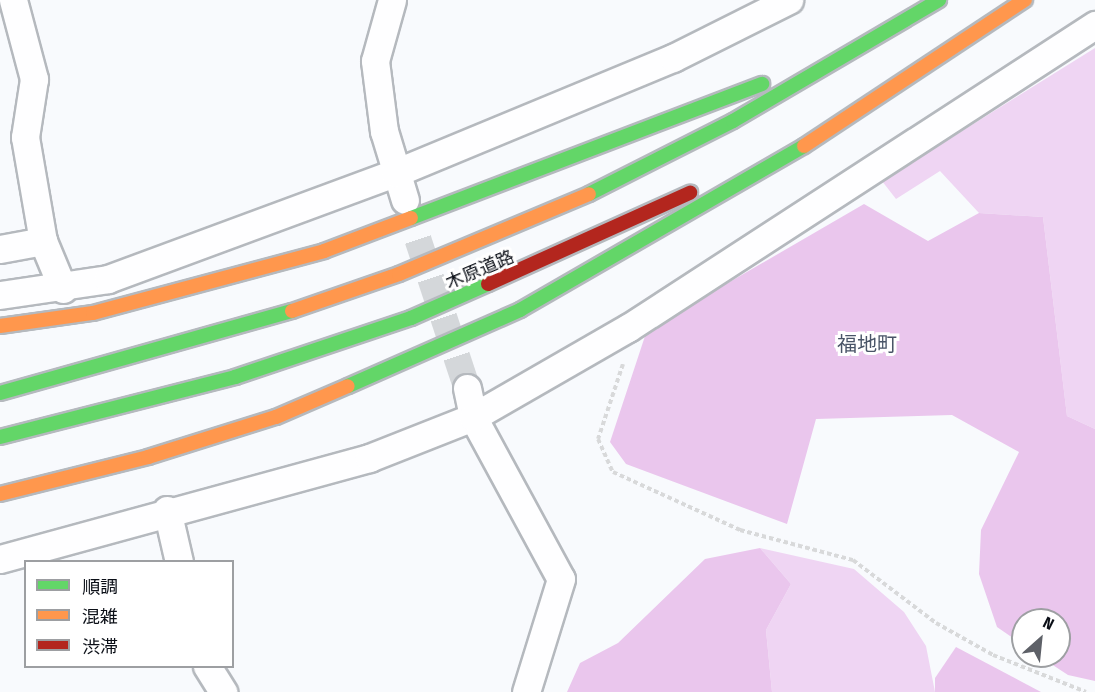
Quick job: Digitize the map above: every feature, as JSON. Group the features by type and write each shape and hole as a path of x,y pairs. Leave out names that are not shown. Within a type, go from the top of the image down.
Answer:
{"highway":[{"path":"0,326 93,313 324,251 730,97 916,14 939,0"},
{"path":"0,494 148,457 276,417 396,368 638,247 782,161 1025,0"},
{"name":"木原道路","path":"0,393 233,331 410,270 568,204 681,147 916,14"},
{"name":"木原道路","path":"0,437 235,377 411,318 587,244 757,160 941,54"}],"street":[{"path":"13,0 34,79 26,137 43,241 63,289"},
{"path":"392,0 375,61 395,173 405,200"},
{"path":"0,295 63,289 108,279 395,173 673,58 789,0"},
{"path":"0,559 167,510 369,458 473,417 628,328 1095,25"},
{"path":"0,249 43,241"},
{"path":"467,388 473,417 561,579 526,692"},
{"path":"167,510 179,560"},
{"path":"208,668 223,692"}],"path":[{"path":"628,328 631,337 598,439 613,472 740,530 853,560 945,628 993,655 1086,692"}],"shaded area":[{"path":"1095,48 1095,429 1067,416 1043,217 979,213 940,171 896,199 882,181"},
{"path":"864,204 928,241 979,213 1043,217 1067,416 1095,429 1095,681 1068,675 1057,668 1071,668 1071,608 1011,608 1011,637 997,627 979,574 981,530 1019,452 952,415 816,419 787,524 626,464 610,442 647,330"},
{"path":"760,548 854,569 904,612 926,646 935,692 772,692 766,630 791,584"},
{"path":"760,548 791,584 766,630 772,692 567,692 580,663 618,643 705,559"},
{"path":"956,647 1041,692 935,692 935,678"}],"tunnel":[{"path":"405,200 467,388"}],"traffic: fast":[{"path":"589,194 733,121 939,0"},
{"path":"411,218 762,84"},
{"path":"348,386 520,310 804,146"},
{"path":"0,437 235,377 411,318 488,284"},
{"path":"0,393 292,311"}],"traffic: slow":[{"path":"804,146 1025,0"},
{"path":"292,311 399,274 589,194"},
{"path":"0,326 93,313 324,251 411,218"},
{"path":"0,494 148,457 276,417 348,386"}],"traffic: jam":[{"path":"488,284 690,193"}],"district":[{"name":"福地町","path":"867,344"}]}
